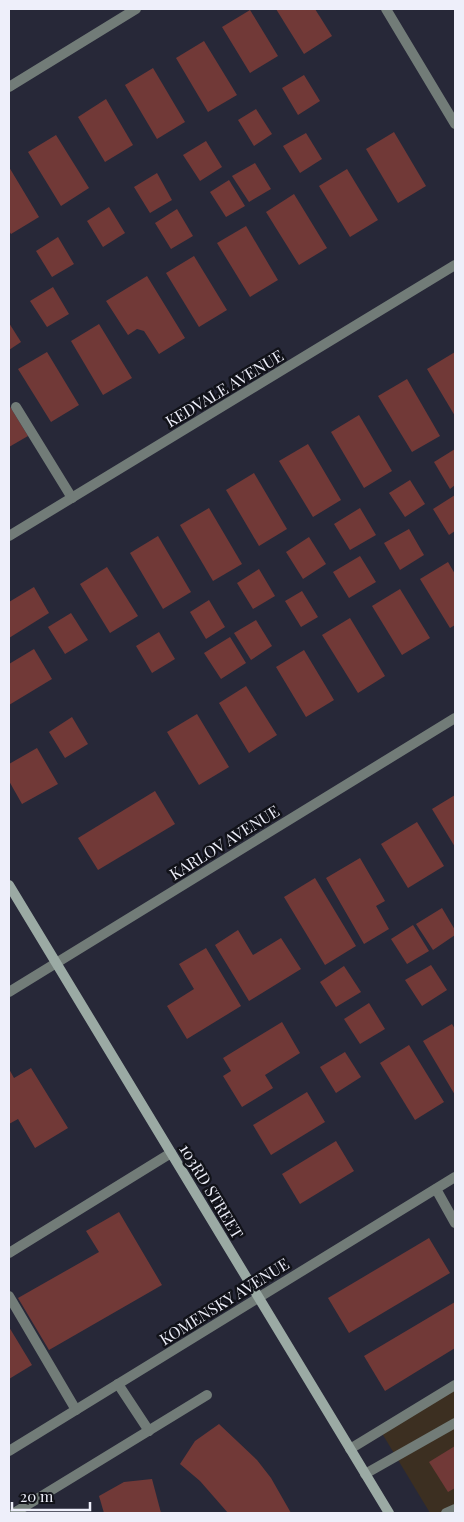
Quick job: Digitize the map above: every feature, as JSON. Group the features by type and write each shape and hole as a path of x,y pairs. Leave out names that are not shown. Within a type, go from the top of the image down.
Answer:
{"main road":[{"name":"103RD STREET","path":"9,885 389,1513"}],"street":[{"path":"9,87 136,9"},
{"path":"386,9 455,124"},
{"name":"KEDVALE AVENUE","path":"9,536 455,265"},
{"path":"16,406 72,498"},
{"name":"KARLOV AVENUE","path":"9,992 455,718"},
{"path":"9,1252 171,1153"},
{"name":"KOMENSKY AVENUE","path":"9,1451 455,1177"},
{"path":"436,1189 455,1223"},
{"path":"9,1296 76,1410"},
{"path":"118,1384 149,1431"},
{"path":"350,1449 455,1385"},
{"path":"14,1513 207,1395"},
{"path":"365,1474 455,1423"},
{"path":"446,1513 455,1510"}],"shaded area":[{"path":"455,1385 455,1513 430,1513 380,1430"}],"building":[{"path":"276,9 315,9 332,36 304,54"},
{"path":"250,10 278,56 250,73 222,27"},
{"path":"204,41 237,95 208,112 176,58"},
{"path":"153,68 185,122 157,139 125,85"},
{"path":"304,75 320,101 298,115 282,88"},
{"path":"106,99 133,145 105,162 78,117"},
{"path":"256,109 272,134 254,146 238,120"},
{"path":"394,132 426,186 398,203 366,149"},
{"path":"306,133 322,159 300,173 283,146"},
{"path":"56,135 89,188 61,206 28,152"},
{"path":"206,141 222,167 200,181 183,155"},
{"path":"255,163 271,189 249,202 232,176"},
{"path":"9,167 39,217 11,234 9,231"},
{"path":"347,169 378,220 350,237 319,186"},
{"path":"157,173 172,200 150,213 134,187"},
{"path":"229,180 245,206 226,217 210,192"},
{"path":"294,194 327,248 299,265 266,212"},
{"path":"109,207 125,233 103,247 87,221"},
{"path":"177,209 193,236 171,249 155,223"},
{"path":"246,226 278,280 250,297 217,243"},
{"path":"58,237 74,264 52,277 36,251"},
{"path":"194,256 227,310 199,327 166,273"},
{"path":"147,276 185,338 159,354 144,331 137,329 128,335 106,301"},
{"path":"53,287 69,314 47,327 30,301"},
{"path":"9,323 21,342 9,350"},
{"path":"99,324 132,378 103,395 71,341"},
{"path":"47,352 79,405 51,422 18,369"},
{"path":"455,352 455,416 427,369"},
{"path":"407,379 440,436 412,452 378,396"},
{"path":"9,405 28,436 9,447"},
{"path":"359,415 392,471 364,488 331,432"},
{"path":"308,444 341,500 313,517 279,461"},
{"path":"455,449 455,485 450,489 434,462"},
{"path":"254,473 287,529 259,546 226,490"},
{"path":"410,480 425,504 405,517 389,493"},
{"path":"455,495 455,531 449,535 433,509"},
{"path":"209,508 242,564 213,581 180,525"},
{"path":"360,508 376,535 350,550 334,524"},
{"path":"409,529 424,555 400,570 384,543"},
{"path":"158,536 191,592 163,609 130,553"},
{"path":"309,537 326,564 303,579 286,552"},
{"path":"360,556 376,582 349,598 333,572"},
{"path":"448,562 455,574 455,625 450,628 420,579"},
{"path":"107,567 138,616 110,633 80,584"},
{"path":"259,569 275,596 253,609 237,583"},
{"path":"34,587 49,613 9,638 9,602"},
{"path":"400,589 430,638 402,655 372,606"},
{"path":"302,591 318,617 301,627 285,601"},
{"path":"209,600 225,627 206,639 190,612"},
{"path":"71,613 88,640 65,654 48,627"},
{"path":"350,618 385,676 358,693 322,635"},
{"path":"256,620 272,646 251,660 234,633"},
{"path":"159,632 175,659 152,673 136,646"},
{"path":"230,637 246,663 221,679 204,653"},
{"path":"34,649 52,679 9,705 9,664"},
{"path":"304,650 334,700 306,717 276,667"},
{"path":"246,686 277,735 249,753 219,703"},
{"path":"197,714 229,767 199,785 167,732"},
{"path":"72,717 88,744 65,758 49,732"},
{"path":"37,748 58,784 22,804 9,781 9,764"},
{"path":"155,791 175,824 98,870 78,838"},
{"path":"455,795 455,847 432,809"},
{"path":"417,822 444,866 408,888 381,844"},
{"path":"360,858 385,901 376,906 389,929 364,944 326,878"},
{"path":"315,878 356,946 325,965 284,897"},
{"path":"442,908 455,930 455,935 433,950 416,924"},
{"path":"413,925 429,951 407,964 391,939"},
{"path":"238,930 253,955 281,938 301,969 249,1001 215,945"},
{"path":"206,948 241,1006 187,1039 167,1006 194,989 179,964"},
{"path":"431,965 447,990 422,1006 405,980"},
{"path":"344,966 361,992 336,1007 320,982"},
{"path":"369,1003 385,1029 360,1044 344,1019"},
{"path":"282,1022 300,1053 265,1075 273,1088 242,1107 223,1076 231,1071 223,1058"},
{"path":"452,1024 455,1029 455,1095 423,1041"},
{"path":"409,1045 444,1102 415,1120 380,1063"},
{"path":"345,1052 361,1077 336,1093 320,1067"},
{"path":"31,1068 68,1128 35,1148 18,1119 9,1124 9,1069 14,1078"},
{"path":"307,1092 325,1122 271,1155 253,1125"},
{"path":"336,1141 354,1171 300,1204 282,1174"},
{"path":"119,1212 162,1285 49,1350 18,1298 99,1252 86,1231"},
{"path":"429,1238 450,1273 349,1333 328,1298"},
{"path":"455,1302 455,1348 385,1391 364,1356"},
{"path":"9,1327 32,1365 9,1379"},
{"path":"219,1424 257,1460 271,1478 291,1513 228,1513 200,1481 180,1464 195,1441"},
{"path":"455,1446 455,1488 448,1492 429,1462"},
{"path":"152,1479 161,1513 104,1513 99,1496 124,1482"}]}
